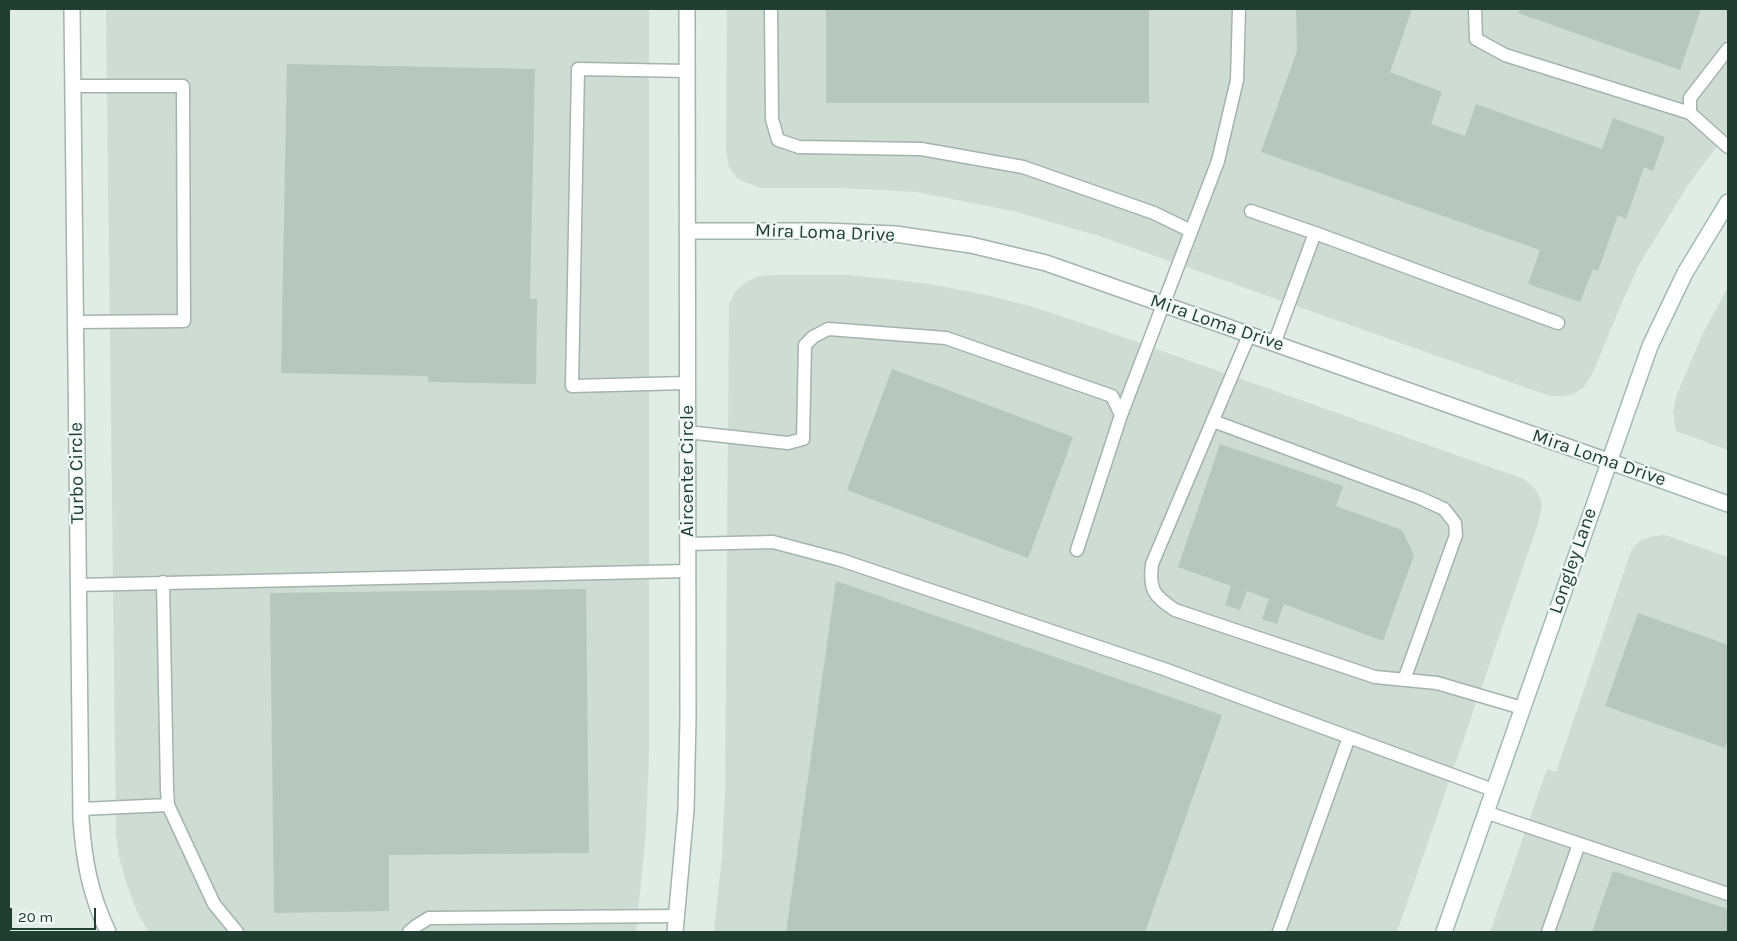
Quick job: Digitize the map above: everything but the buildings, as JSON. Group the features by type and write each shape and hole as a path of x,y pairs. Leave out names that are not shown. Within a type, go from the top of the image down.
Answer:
{"street":[{"name":"Turbo Circle","path":"72,9 80,809 83,854 92,892 106,932"},
{"name":"Aircenter Circle","path":"676,932 686,810 688,717 688,9"},
{"name":"Longley Lane","path":"1444,932 1650,346 1685,272 1728,202"},
{"name":"Mira Loma Drive","path":"688,231 824,231 895,234 971,245 1046,264 1728,504"}],"lane":[{"path":"771,9 772,119 778,140 799,147 921,149 1023,167 1154,214 1191,231"},
{"path":"1077,550 1121,415 1218,161 1237,80 1239,9"},
{"path":"1475,9 1476,40 1505,55 1690,113 1728,147"},
{"path":"1690,113 1690,98 1728,50"},
{"path":"688,71 578,68 572,386 688,383"},
{"path":"73,86 183,86 184,321 75,322"},
{"path":"1251,211 1558,323"},
{"path":"1274,344 1315,233"},
{"path":"688,432 788,443 803,439 805,344 828,329 946,338 1112,396 1121,415"},
{"path":"1249,334 1152,564 1150,582 1159,599 1175,610 1375,677 1437,682 1522,708"},
{"path":"1213,421 1444,508 1455,523 1456,535 1404,680"},
{"path":"688,544 773,542 841,560 1164,669 1493,790"},
{"path":"78,585 688,571"},
{"path":"162,582 168,804 214,904 237,932"},
{"path":"1280,932 1349,737"},
{"path":"80,809 168,804"},
{"path":"1485,812 1728,894"},
{"path":"1548,932 1579,844"},
{"path":"409,932 429,918 677,916"}],"shaded area":[{"path":"106,9 649,9 649,754 646,832 636,932 149,932 138,914 119,857 116,835"},
{"path":"727,9 1728,9 1728,132 1690,182 1640,263 1592,375 1583,388 1571,395 1550,396 1099,236 1013,211 916,192 842,188 761,188 747,183 737,178 729,167 726,151"},
{"path":"846,275 889,279 935,285 991,296 1037,308 1524,479 1536,490 1542,504 1538,524 1397,932 714,932 722,855 725,792 729,304 735,292 746,282 759,276"},
{"path":"1728,287 1728,450 1676,431 1673,412 1677,394 1703,333"},
{"path":"1665,535 1728,557 1728,932 1490,932 1547,769 1556,772 1631,551 1639,541"}]}
